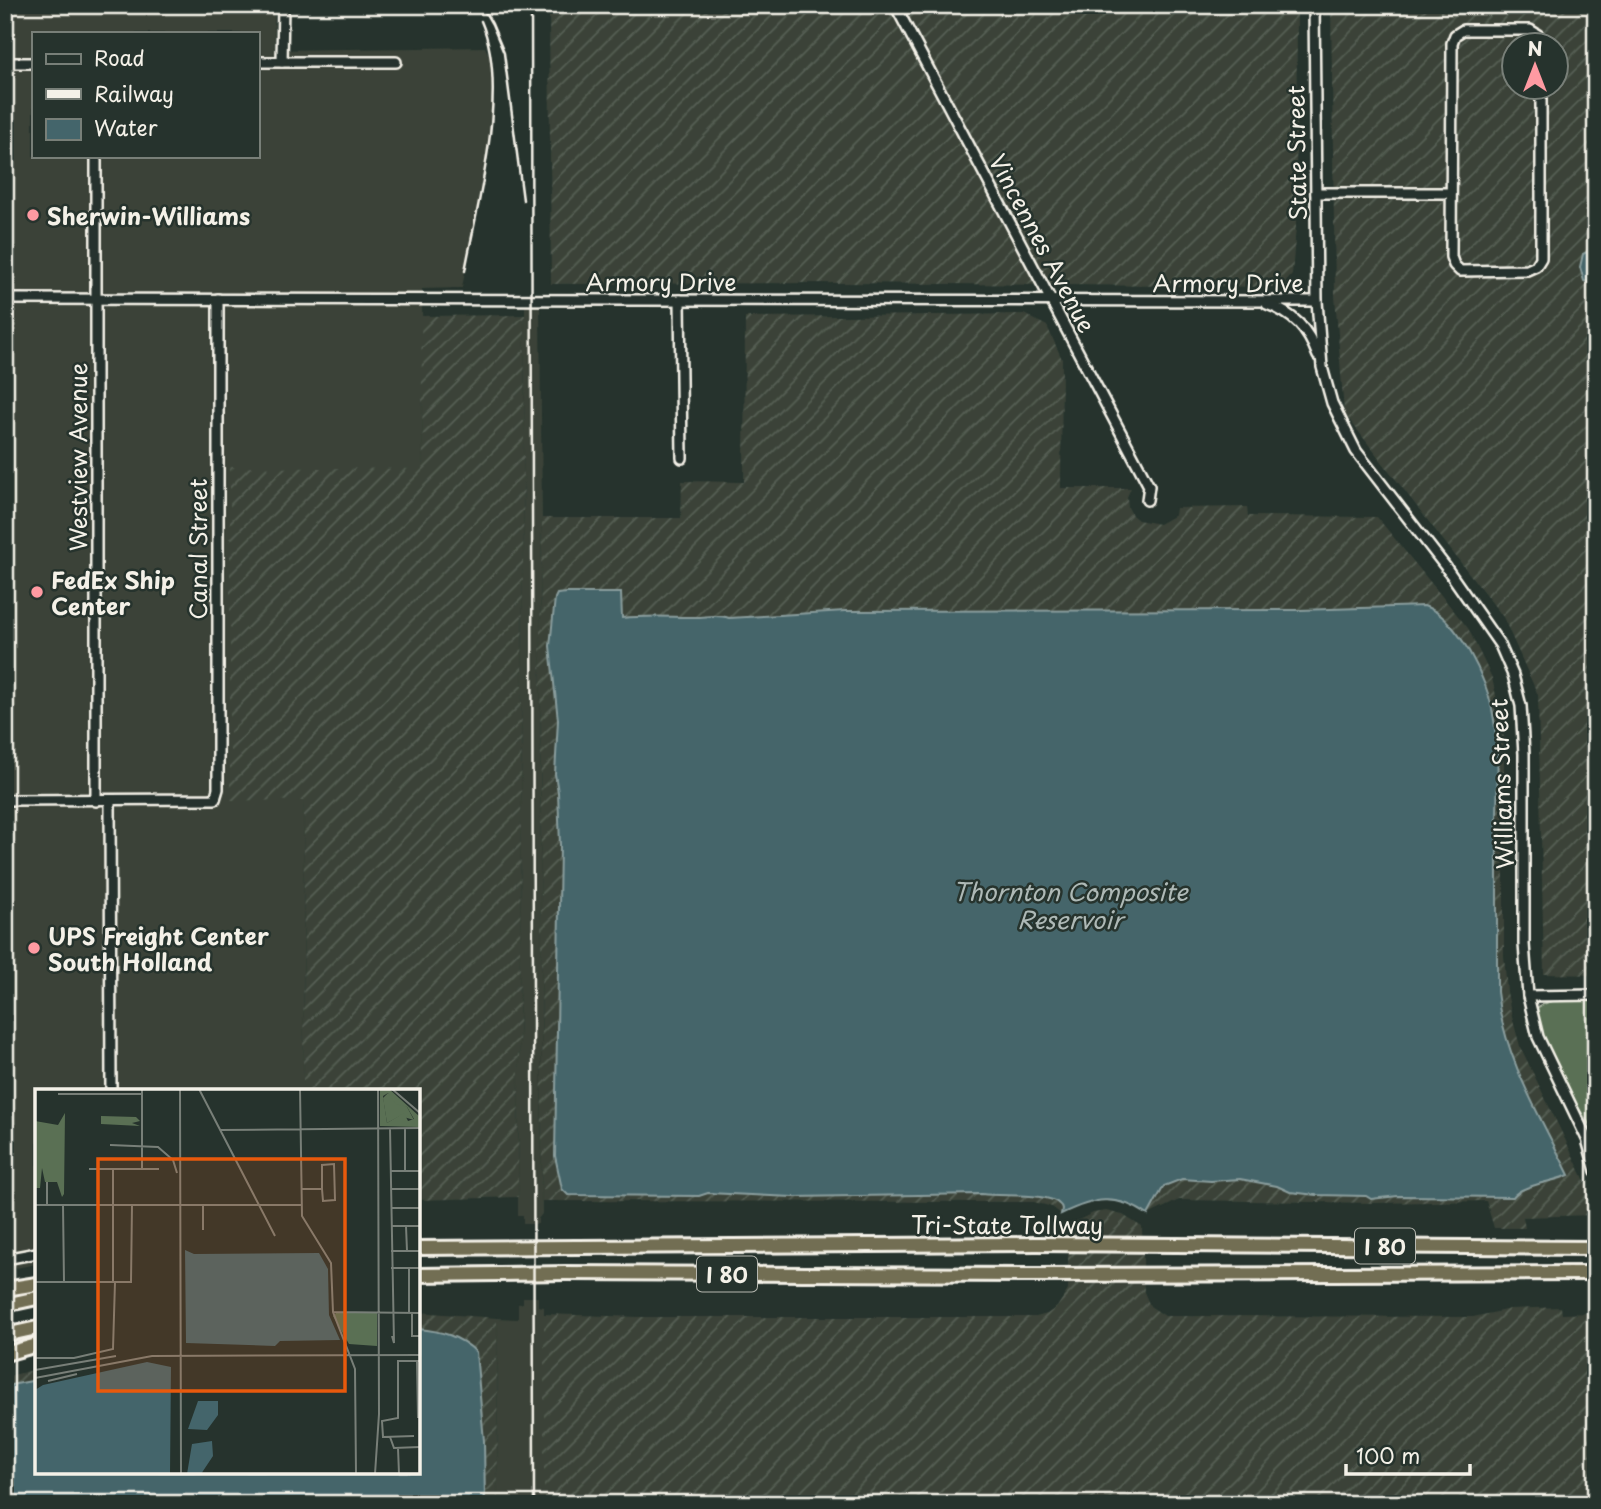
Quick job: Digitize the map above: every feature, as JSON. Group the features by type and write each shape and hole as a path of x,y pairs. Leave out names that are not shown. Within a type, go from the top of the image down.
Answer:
{"highway":[{"name":"Tri-State Tollway","path":"420,1248 1175,1244 1596,1248"},
{"name":"I 80","path":"420,1275 1596,1273"},
{"path":"5,1289 35,1284"},
{"path":"5,1305 35,1298"},
{"path":"5,1335 35,1328"},
{"path":"5,1354 35,1346"}],"street":[{"path":"282,62 283,5"},
{"name":"Vincennes Avenue","path":"895,5 1149,486 1147,500"},
{"name":"State Street","path":"1314,5 1317,301"},
{"path":"1533,32 1463,30 1455,36 1452,43 1451,257 1460,271 1527,270 1536,266 1541,258 1541,102"},
{"path":"259,62 396,62"},
{"path":"5,63 32,63"},
{"name":"Westview Avenue","path":"96,158 96,801"},
{"path":"1316,193 1451,193"},
{"name":"Armory Drive","path":"5,299 1317,301"},
{"name":"Canal Street","path":"110,801 215,799 218,789 218,299"},
{"path":"680,300 681,458"},
{"path":"1259,301 1292,315 1306,330 1322,367"},
{"name":"Williams Street","path":"1317,301 1322,367 1332,402 1356,451 1445,566 1500,645 1513,675 1521,706 1524,754 1524,944 1528,996 1538,1037 1588,1141 1596,1171"},
{"path":"5,800 110,801 111,1089"},
{"path":"1528,996 1596,995"},
{"name":"Williams Street","path":"1588,1141 1596,1150"},
{"path":"5,1259 35,1253"}],"shaded area":[{"path":"5,5 274,5 275,50 485,47 491,59 493,78 492,114 462,288 422,289 423,469 230,800 304,800 303,1089 35,1089 35,1264 5,1270"},
{"path":"549,5 1297,5 1296,227 1292,275 1281,287 845,283 551,284"},
{"path":"1331,5 1596,5 1596,975 1544,974 1538,695 1503,617 1344,413 1335,296"},
{"path":"540,305 542,1214 538,1224 523,1224 523,1215 518,1215 518,1197 525,306"},
{"name":"Thornton Composite Reservoir","path":"1024,314 1047,326 1062,359 1061,488 1131,488 1127,497 1132,515 1138,520 1159,524 1175,515 1176,508 1247,507 1248,516 1377,517 1468,628 1492,678 1504,740 1504,955 1512,1017 1520,1046 1588,1187 1596,1215 1523,1217 1525,1228 1494,1228 1486,1201 1376,1203 1179,1200 1148,1215 1136,1206 1122,1201 1106,1200 1083,1203 1061,1214 1052,1207 1034,1202 542,1201 542,518 681,518 682,481 744,482 745,317"},
{"path":"525,315 518,1197 420,1200 420,1089 303,1089 304,801 230,800 230,467 423,469 421,316"},
{"path":"1106,1211 1123,1215 1142,1227 1144,1292 1150,1306 1165,1316 1473,1317 1510,1309 1561,1307 1562,1314 1589,1313 1589,1320 1596,1320 1596,1504 544,1504 544,1314 641,1317 1036,1317 1057,1307 1068,1290 1068,1225 1093,1213"},
{"path":"523,1297 538,1297 538,1306 544,1307 544,1504 498,1504 497,1318 518,1319 518,1304 523,1303"},
{"path":"420,1312 497,1318 498,1504 5,1504 5,1377 35,1370 35,1474 420,1474"}],"green space":[{"path":"1596,1000 1596,1134 1568,1093 1527,1021 1532,1012 1547,1002"}],"water":[{"path":"1596,249 1596,285 1584,281 1580,267 1583,254"},
{"name":"Thornton Composite Reservoir","path":"621,593 622,618 729,618 845,611 1299,610 1424,606 1437,612 1459,636 1469,652 1490,700 1497,756 1497,992 1507,1040 1515,1063 1569,1175 1523,1189 1513,1197 1398,1196 1371,1199 1366,1196 1290,1192 1277,1186 1240,1179 1182,1179 1164,1186 1148,1215 1126,1203 1105,1200 1084,1204 1061,1214 1060,1205 1054,1200 982,1194 793,1197 708,1193 699,1196 568,1195 562,1189 555,1156 560,845 555,774 558,720 550,646 555,598 557,594"},
{"path":"420,1329 435,1331 450,1335 476,1352 484,1441 485,1504 5,1504 5,1386 35,1380 35,1474 420,1474"}],"railway":[{"path":"481,5 504,53 523,200"},
{"path":"531,5 534,1504"},
{"path":"465,271 489,145 492,111 493,78 489,48 481,21"}],"place":[{"name":"Sherwin-Williams","path":"33,215"},
{"name":"FedEx Ship Center","path":"37,592"},
{"name":"UPS Freight Center South Holland","path":"34,948"}]}
